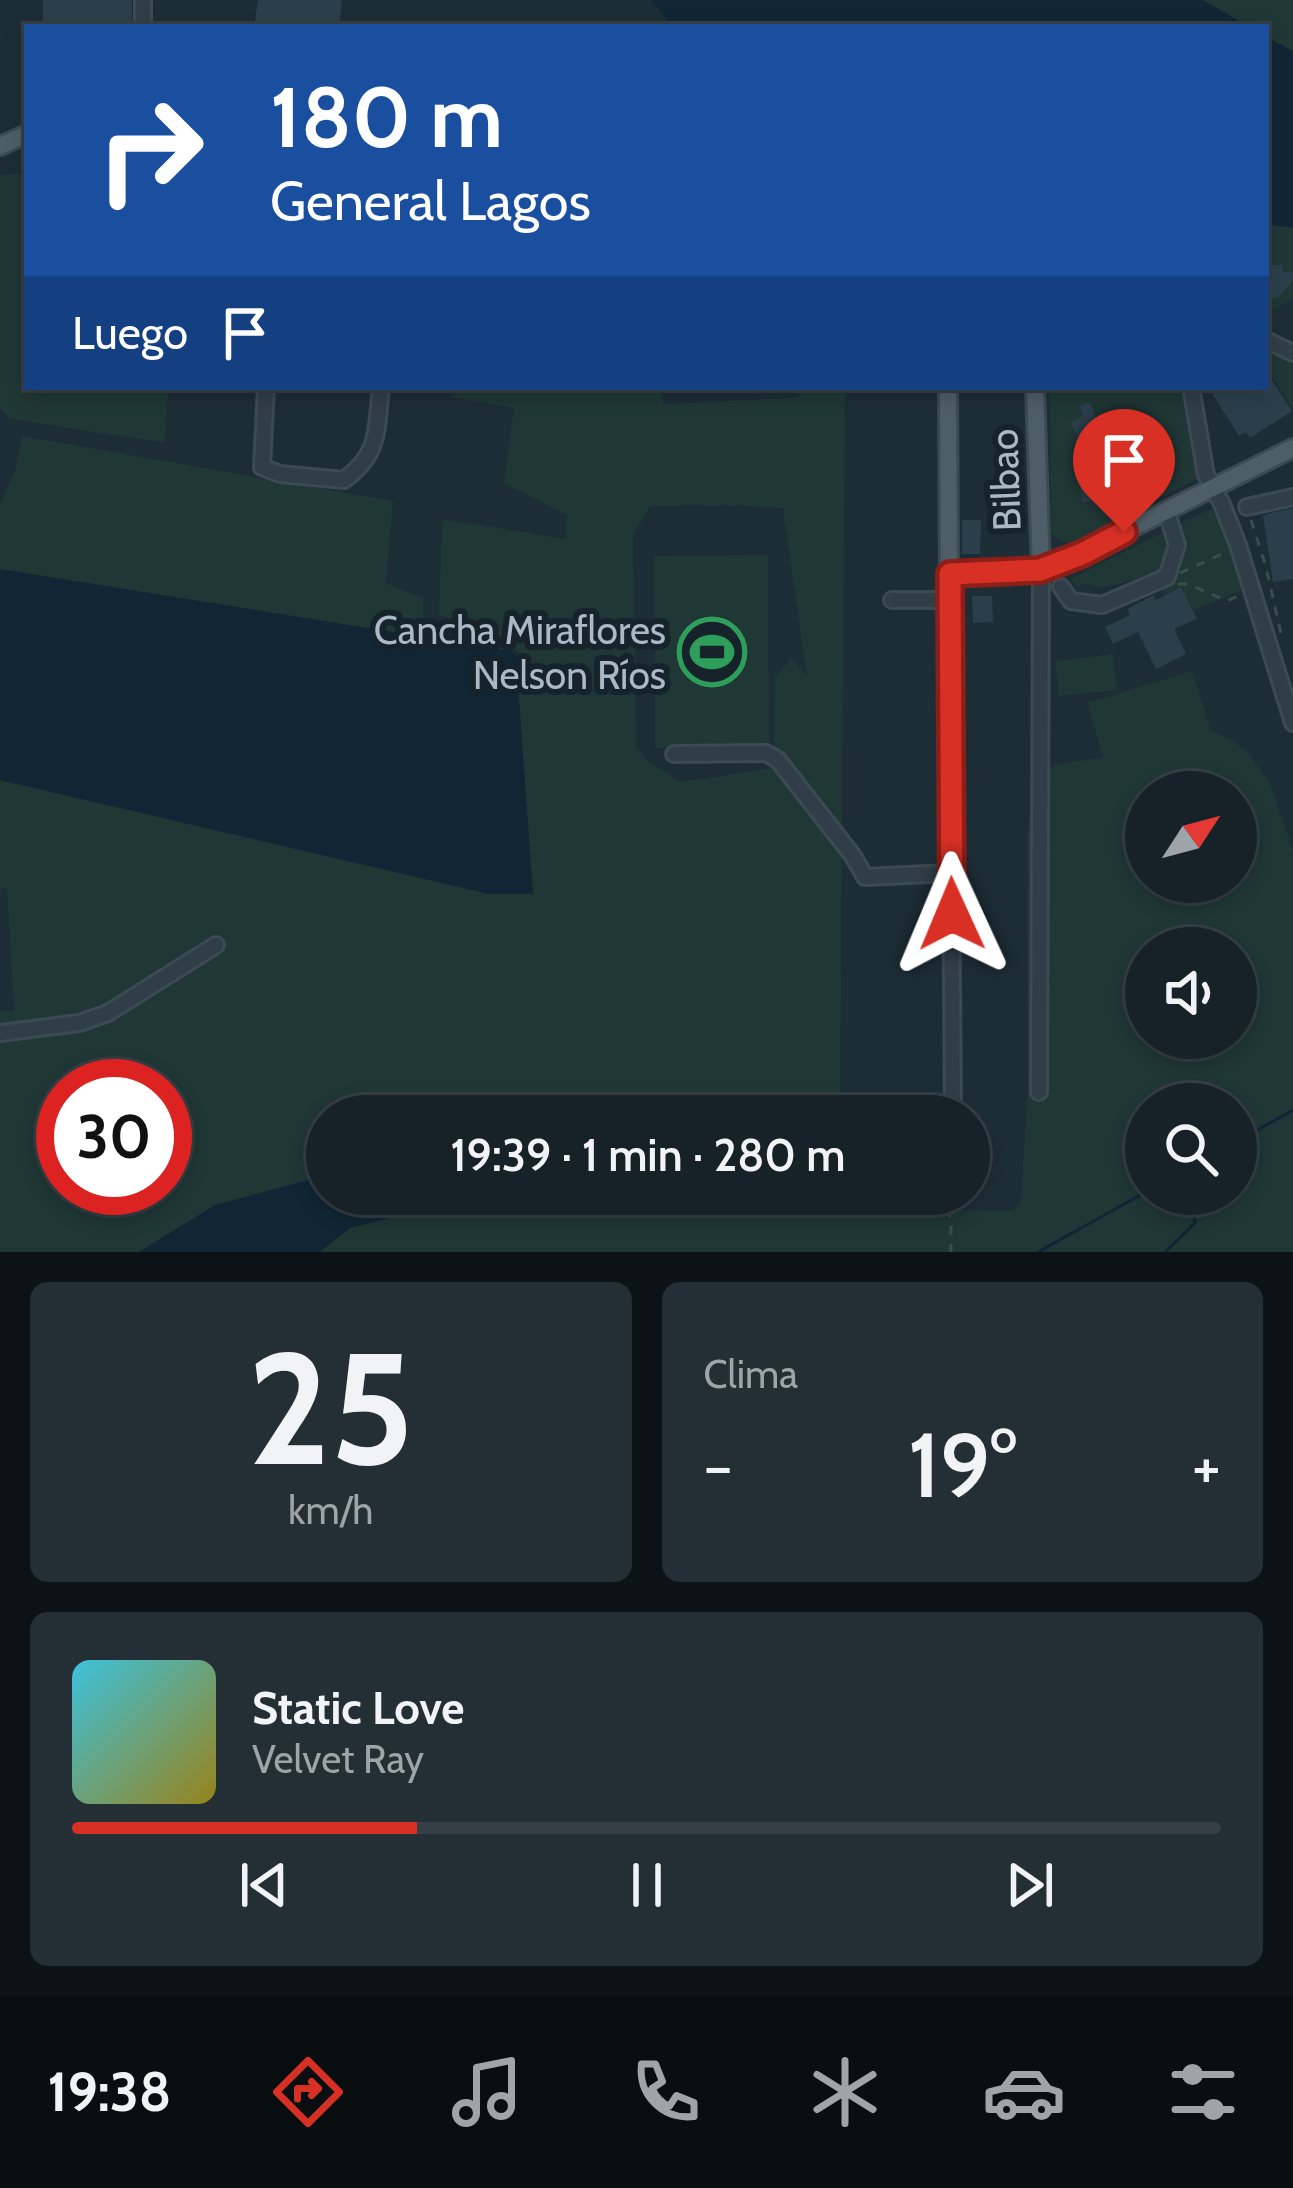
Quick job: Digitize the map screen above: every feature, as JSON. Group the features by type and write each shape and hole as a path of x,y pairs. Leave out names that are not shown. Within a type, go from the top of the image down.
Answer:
{"main road":[{"path":"948,390 950,574 1040,570 1082,554 1292,450"},
{"name":"Bilbao","path":"1034,390 1040,570"}],"street":[{"path":"266,390 262,466 280,474 344,480 365,465 374,444 381,390"},
{"path":"1191,390 1203,464 1238,545 1293,722"},
{"path":"1247,507 1293,497"},
{"path":"1061,586 1071,601 1102,605 1163,580 1177,545 1166,510"},
{"path":"1039,1092 1040,570"},
{"path":"950,574 953,1095"},
{"path":"892,600 950,599"},
{"path":"674,754 766,753 778,760 865,877 951,873"},
{"path":"0,1034 79,1023 108,1012 216,945"}],"path":[{"path":"1247,507 1282,640"},
{"path":"1163,580 1238,545"},
{"path":"1163,580 1188,584 1227,601 1252,589"},
{"path":"949,1215 951,1252"}],"green space":[{"path":"1203,0 1293,0 1293,51 1269,39 1269,24 1244,24"},
{"path":"24,173 24,390 168,390 165,443 10,419 0,408 0,175"},
{"path":"1269,224 1293,228 1293,298 1269,314"},
{"path":"1269,346 1293,358 1293,410 1269,371"},
{"path":"468,390 661,390 663,404 794,398 808,390 845,390 840,1095 306,1095 306,1215 990,1215 990,1211 1013,1211 1021,1201 1028,1083 1027,830 1036,788 1045,771 1059,764 1103,757 1087,703 1192,671 1211,731 1250,755 1270,784 1293,851 1293,1252 0,1252 0,1011 14,1011 7,888 0,888 0,780 399,872 0,769 0,504 15,471 22,436 393,501 386,583 423,598 423,624 478,634 439,614 442,519 565,539 567,515 504,483 514,408 449,397","holes":["650,506 783,508 807,677 791,658 776,676 773,768 681,782 649,762 636,747 633,535","501,643 518,651 533,892 508,655"]},
{"path":"1050,390 1182,390 1197,479 1069,545 1051,534"},
{"path":"1211,509 1217,514 1242,591 1193,610 1181,588 1165,594 1163,589 1176,574 1180,540 1175,526"},
{"path":"1168,530 1172,544 1162,575 1103,587 1086,583 1077,588 1070,579"},
{"name":"Cancha Miraflores Nelson Ríos","path":"768,555 769,748 655,748 654,556"},
{"path":"1113,654 1117,690 1059,696 1055,661"}],"water":[{"path":"651,0 1203,0 1244,24 671,24"},
{"path":"1269,39 1293,51 1293,228 1269,224"},
{"path":"0,569 512,651 533,894 489,894 0,780"},
{"path":"306,1181 306,1215 403,1215 350,1228 320,1252 139,1252 215,1205"}],"building":[{"path":"43,0 132,0 132,24 43,24"},
{"path":"258,0 342,0 339,24 254,24"},
{"path":"1269,265 1283,265 1283,272 1293,272 1293,280 1278,298 1269,299"},
{"path":"1269,376 1292,411 1250,438 1246,432 1239,436 1210,390 1269,390"},
{"path":"1089,402 1114,455 1105,459 1103,455 1093,461 1070,423 1083,416 1080,407"},
{"path":"1080,485 1124,485 1123,499 1082,502"},
{"path":"1293,508 1293,579 1273,582 1263,515"},
{"path":"962,520 981,520 980,554 962,554"},
{"path":"1181,587 1197,619 1174,629 1186,654 1156,669 1138,632 1113,644 1105,627 1130,615 1127,609"},
{"path":"972,596 992,596 993,622 973,623"}],"waterway":[{"path":"1257,1130 1293,1110"},
{"path":"1038,1252 1125,1204"},
{"path":"1165,1252 1195,1223 1194,1215"}],"place":[{"name":"Cancha Miraflores Nelson Ríos","path":"712,652"}],"route":[{"path":"952,914 950,574 1040,570 1124,532"}]}
